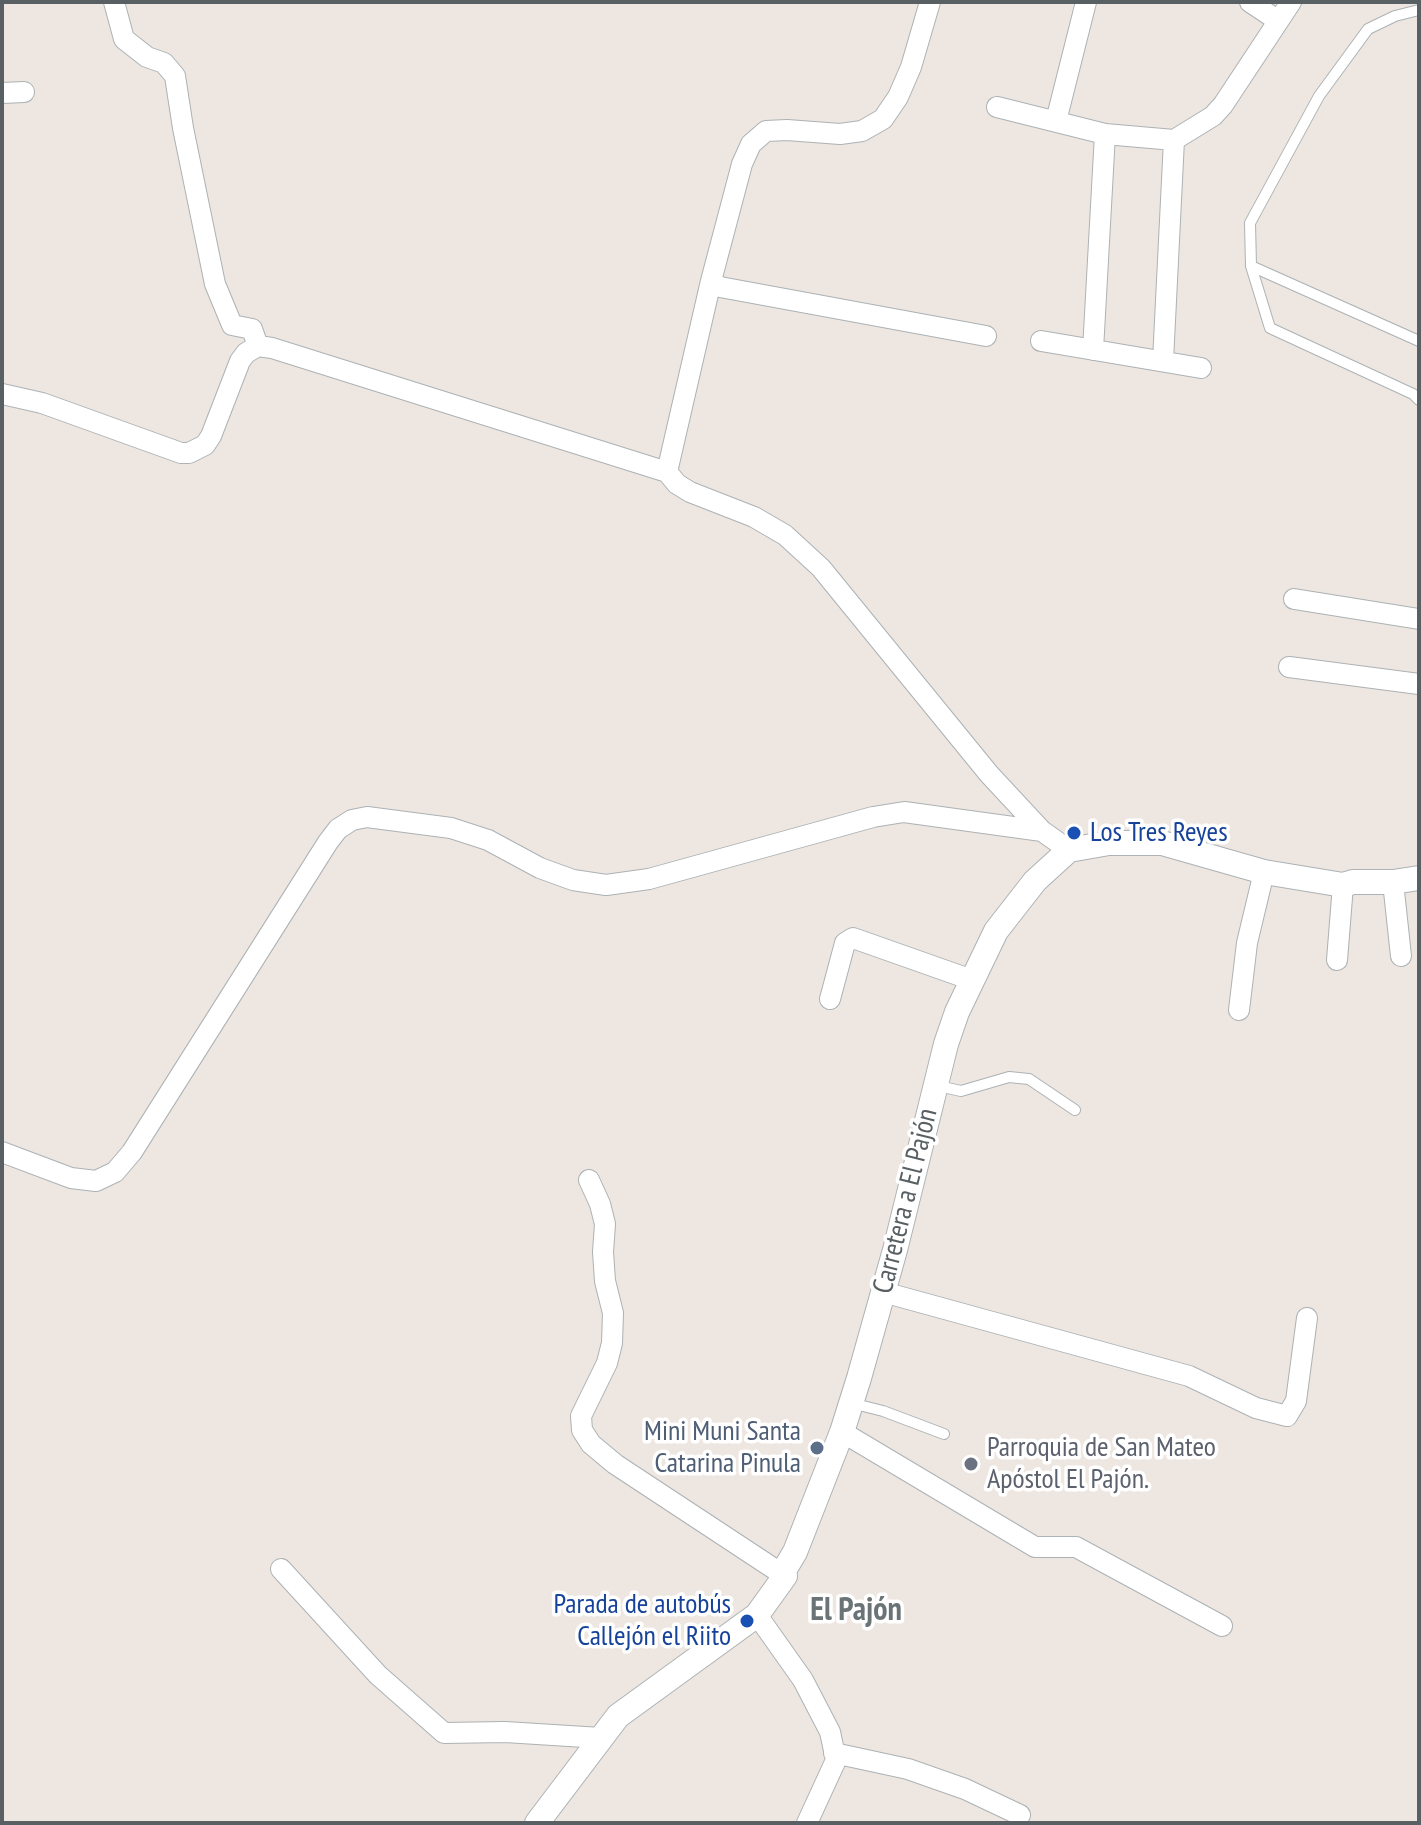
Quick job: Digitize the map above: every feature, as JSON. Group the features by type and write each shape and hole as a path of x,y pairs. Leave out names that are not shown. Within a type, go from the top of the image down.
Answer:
{"street":[{"path":"114,2 124,39 147,57 164,63 175,76 215,284 232,325 252,329 258,346"},
{"path":"667,472 711,281 742,164 751,144 766,131 840,134 862,131 883,119 898,97 911,67 930,2"},
{"path":"1056,121 1086,2"},
{"path":"1250,2 1277,20"},
{"path":"997,107 1105,134 1174,140 1213,116 1223,105 1291,2"},
{"path":"2,93 24,92"},
{"path":"1093,350 1105,134"},
{"path":"1163,361 1174,140"},
{"path":"711,281 720,287 986,336"},
{"path":"1041,341 1201,368"},
{"path":"2,394 42,403 181,453 189,453 198,450 211,436 240,361 258,346 667,472 677,484 690,492 754,517 785,535 821,568 989,774 1042,831 1069,850 1109,843 1162,843 1264,872 1343,885 1419,878"},
{"path":"1294,599 1419,619"},
{"path":"1289,667 1419,684"},
{"path":"2,1152 71,1178 96,1181 115,1172 132,1152 328,842 338,829 352,820 367,817 451,828 488,840 540,868 606,885 649,879 873,817 904,812 1042,831"},
{"name":"Carretera a El Pajón","path":"537,1823 618,1716 757,1615 785,1576 783,1572 795,1552 851,1403 957,1012 996,931 1035,881 1069,850"},
{"path":"1239,1010 1247,943 1264,872"},
{"path":"1393,882 1401,956"},
{"path":"1337,960 1343,885"},
{"path":"830,999 845,943 853,938 972,980"},
{"path":"589,1180 605,1224 605,1281 613,1313 612,1343 607,1363 581,1416 582,1430 591,1444 615,1464 785,1576"},
{"path":"883,1292 1189,1376 1256,1408 1287,1416 1296,1401 1307,1318"},
{"path":"842,1432 1035,1547 1076,1547 1222,1626"},
{"path":"281,1569 378,1675 444,1733 505,1732 601,1738"},
{"path":"757,1615 803,1680 830,1732 836,1760 807,1823"},
{"path":"834,1753 908,1769 965,1789 1020,1815"}],"lane":[{"path":"1419,10 1395,16 1368,29 1319,96 1250,223 1251,266 1270,328 1413,394 1419,400"},
{"path":"1251,266 1419,341"},
{"path":"936,1085 961,1091 1009,1077 1029,1079 1075,1110"},
{"path":"851,1403 883,1411 944,1434"}],"place":[{"name":"Los Tres Reyes","path":"1074,833"},
{"name":"Mini Muni Santa Catarina Pinula","path":"817,1448"},
{"name":"Parroquia de San Mateo Apóstol El Pajón.","path":"971,1464"},
{"name":"Parada de autobús Callejón el Riito","path":"747,1621"}],"district":[{"name":"El Pajón","path":"856,1611"}]}
